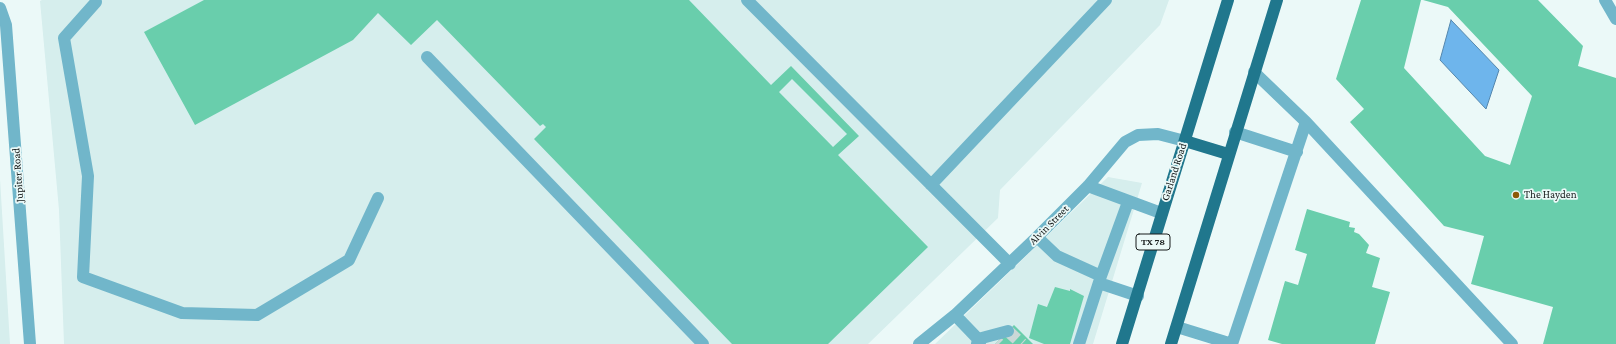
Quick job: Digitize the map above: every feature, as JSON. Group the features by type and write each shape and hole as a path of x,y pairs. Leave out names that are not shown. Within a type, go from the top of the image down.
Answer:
{"main road":[{"name":"Garland Road","path":"1122,344 1138,296 1161,213 1228,0"},
{"path":"1171,344 1228,154 1277,0"},
{"path":"1185,140 1228,154"}],"street":[{"path":"747,0 1010,264"},
{"path":"931,185 1106,0"},
{"path":"1605,0 1616,19"},
{"path":"97,1 64,38 88,176 83,277 182,312 258,314 349,260 378,198"},
{"name":"Jupiter Road","path":"0,8 6,25 30,344"},
{"path":"427,57 703,344"},
{"path":"1254,72 1306,122 1512,344"},
{"path":"1177,327 1232,344 1306,122"},
{"path":"1235,132 1297,152"},
{"name":"Alvin Street","path":"919,344 955,315 1010,264 1088,186 1125,142 1138,135 1158,134 1185,140"},
{"path":"1088,186 1161,213"},
{"path":"1079,344 1128,202"},
{"path":"1037,237 1057,256 1100,280 1138,296"},
{"path":"955,315 978,342 997,342"},
{"path":"978,342 1008,331"}],"shaded area":[{"path":"1169,0 1160,25 1000,190 998,218 868,344 64,344 59,210 40,1"},
{"path":"1108,177 1142,183 1093,344 935,344"},
{"path":"0,179 10,344 0,344"}],"water":[{"path":"1451,20 1499,70 1486,109 1440,60"}],"building":[{"path":"204,0 689,0 771,85 791,66 859,136 838,155 928,247 828,344 732,344 534,139 546,127 543,124 540,126 437,20 411,45 378,13 353,40 195,125 144,32","holes":["792,79 847,134 833,147 779,92"]},
{"name":"The Hayden","path":"1361,0 1421,0 1404,68 1485,156 1510,165 1532,96 1448,7 1423,0 1538,0 1583,46 1578,66 1616,78 1616,344 1543,344 1553,307 1471,284 1484,236 1444,226 1350,122 1364,109 1336,79"},
{"path":"1307,209 1350,222 1349,227 1355,228 1354,232 1359,234 1369,245 1366,253 1380,258 1372,287 1390,292 1375,344 1282,344 1268,340 1285,281 1298,285 1307,254 1295,250"},
{"path":"1055,287 1070,291 1070,289 1084,296 1070,344 1044,344 1029,338 1038,304 1047,307"},
{"path":"1014,325 1033,344 995,344"}],"tunnel":[{"path":"1008,331 1022,344"}],"place":[{"name":"The Hayden","path":"1516,195"}]}
